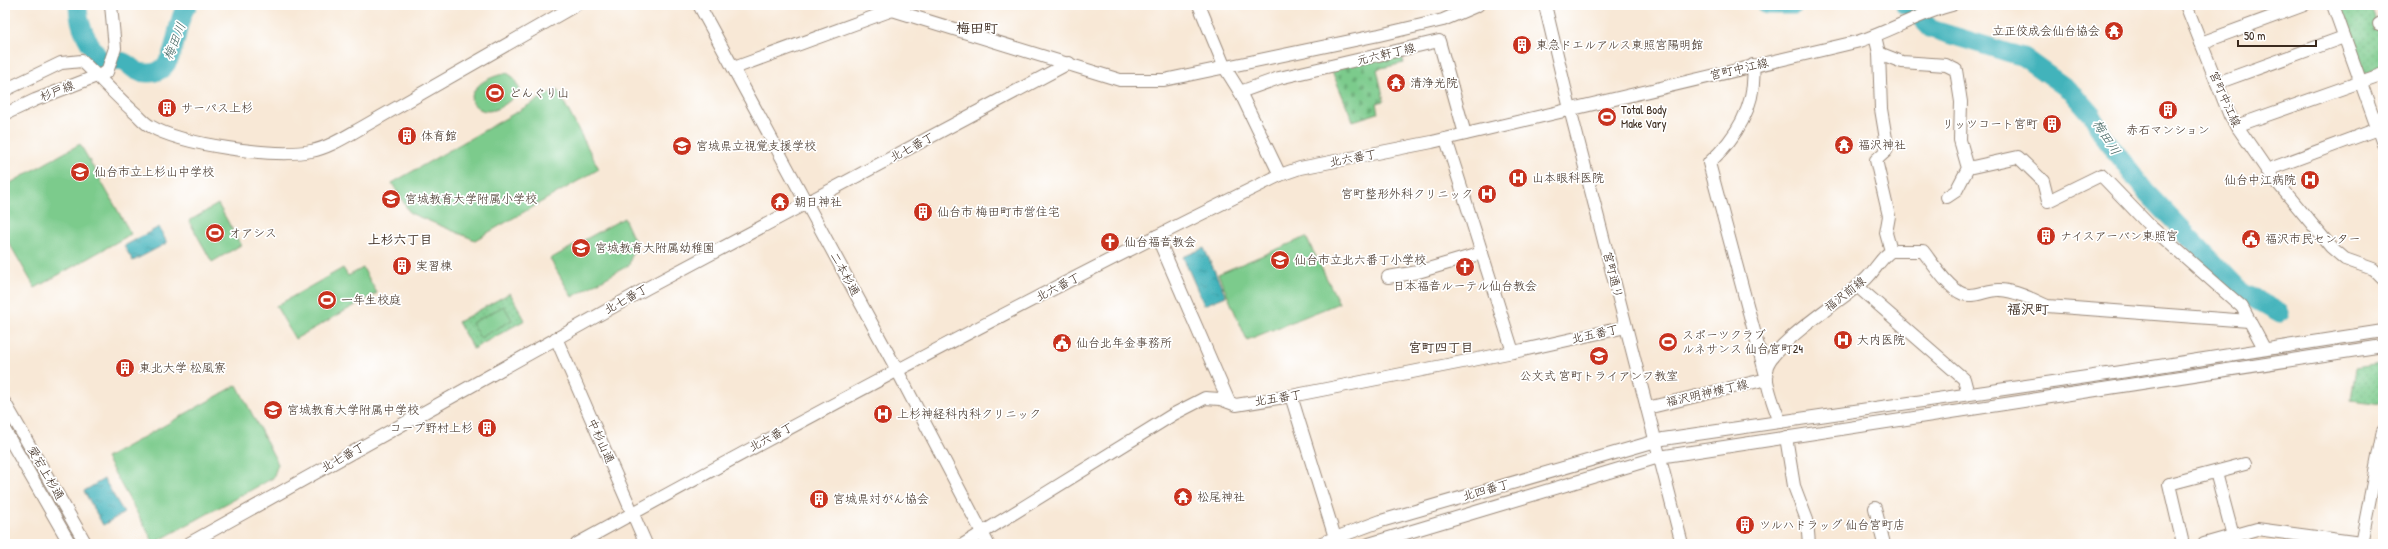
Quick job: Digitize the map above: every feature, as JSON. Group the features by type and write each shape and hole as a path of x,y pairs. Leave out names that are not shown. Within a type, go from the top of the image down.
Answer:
{"street":[{"name":"杉戸線","path":"5,114 35,100 98,76 109,69 115,48 111,5"},
{"path":"5,90 61,62 82,61 98,76 108,89 150,126 185,140 240,149 309,152 333,143 361,128 576,5"},
{"name":"二本杉通","path":"699,5 897,370 985,539"},
{"path":"876,5 1069,63 1120,80 1164,80 1225,68 1443,20 1478,5"},
{"path":"734,68 906,5"},
{"path":"1199,5 1225,68 1240,92 1280,175"},
{"name":"宮町通り","path":"1545,5 1570,109 1682,544"},
{"name":"宮町中江線","path":"1570,109 1876,36 1906,24 1928,12 1952,5"},
{"name":"宮町中江線","path":"2186,5 2236,126 2267,170 2331,247 2345,259 2378,270 2383,279"},
{"path":"2201,42 2304,5"},
{"path":"2333,5 2361,82 2380,128 2383,144"},
{"path":"1876,36 1879,53 1881,109 1887,145 1886,151 1876,160 1889,216 1886,233 1891,251 1923,251 1941,275 1962,293 1972,296 1983,291 2001,290 2021,295 2047,306 2249,321"},
{"path":"2217,83 2344,37"},
{"name":"元六軒丁線","path":"1240,92 1279,78 1439,41 1465,134"},
{"path":"1879,53 1902,62 1946,66 1956,70 1961,102 1960,140 1968,168 1956,191 1947,197"},
{"name":"北七番丁","path":"188,544 556,338 806,202 891,159 1069,63"},
{"path":"1753,65 1755,81 1751,102 1729,144 1710,163 1766,375 1780,422"},
{"path":"2236,126 2383,74"},
{"name":"北六番丁","path":"576,544 897,370 1157,236 1280,175 1300,168 1446,139 1570,109"},
{"path":"2267,170 2380,128"},
{"path":"1446,139 1514,352"},
{"path":"1968,168 2018,157 2043,181 2048,201 2101,176 2150,226 2242,308 2264,348"},
{"path":"1157,236 1229,402"},
{"name":"福沢前線","path":"1766,375 1770,360 1806,324 1867,278 1879,260 1891,251"},
{"path":"1388,277 1418,272 1482,253"},
{"path":"1857,286 1964,379 1968,394"},
{"name":"北五番丁","path":"964,544 985,539 1174,414 1205,398 1220,399 1236,405 1291,396 1514,352 1626,327"},
{"name":"北四番丁","path":"1319,544 1336,540 1381,521 1655,441 2114,373 2264,348 2383,331"},
{"name":"中杉山通","path":"556,338 646,544"},
{"name":"北四番丁","path":"1369,544 1659,457 2383,346"},
{"name":"福沢明神横丁線","path":"1647,408 1766,375"},
{"path":"1291,396 1336,540"},
{"name":"愛宕上杉通","path":"5,403 86,544"},
{"name":"愛宕上杉通","path":"5,431 70,544"},
{"path":"2204,544 2256,529 2361,543 2383,431"},
{"path":"1786,437 1794,486 1807,520 1809,544"},
{"path":"2183,544 2170,484 2245,464"},
{"path":"2216,472 2233,536"},
{"path":"1875,508 1884,544"}],"green space":[{"path":"2337,5 2370,5 2383,40 2383,67 2362,75"},
{"path":"1401,52 1404,63 1377,69 1384,101 1376,103 1378,113 1353,121 1331,69"},
{"name":"どんぐり山","path":"507,73 513,77 520,90 515,96 503,106 489,111 476,107 471,100 479,85 495,76"},
{"path":"557,89 599,169 475,240 410,213 392,183"},
{"path":"80,144 131,234 35,288 5,236 5,186"},
{"name":"オアシス","path":"218,204 241,245 212,262 189,221"},
{"path":"624,218 635,242 629,265 572,297 550,259"},
{"path":"1306,237 1339,303 1247,340 1218,274"},
{"name":"一年生校庭","path":"343,268 348,276 363,268 377,293 295,339 276,306"},
{"path":"510,293 525,320 473,349 458,322"},
{"path":"504,306 512,320 480,338 472,323"},
{"path":"2383,363 2381,404 2351,400 2356,368"},
{"path":"237,385 278,464 273,478 154,543 106,458"}],"water":[{"path":"159,227 167,243 133,261 124,246"},
{"path":"1204,248 1226,296 1204,305 1183,257"},
{"path":"104,479 124,513 103,525 84,491"}],"waterway":[{"name":"梅田川","path":"78,5 78,13 82,28 88,41 101,61 124,62 138,72 143,73 159,71 166,64 171,55 183,12 188,5"},
{"name":"梅田川","path":"1767,5 1794,5"},
{"name":"梅田川","path":"1905,5 1909,6 1931,29 2023,57 2072,92 2092,115 2104,137 2145,191 2242,292 2280,313"},
{"name":"梅田川","path":"97,65 101,61"}],"place":[{"name":"立正佼成会仙台協会","path":"2114,31"},
{"name":"東急ドエルアルス東照宮陽明館","path":"1522,45"},
{"name":"清浄光院","path":"1396,83"},
{"name":"どんぐり山","path":"495,93"},
{"name":"サーパス上杉","path":"167,108"},
{"name":"赤石マンション","path":"2168,110"},
{"name":"Total Body Make Vary","path":"1607,117"},
{"name":"リッツコート宮町","path":"2052,124"},
{"name":"体育館","path":"407,136"},
{"name":"福沢神社","path":"1844,145"},
{"name":"宮城県立視覚支援学校","path":"682,146"},
{"name":"仙台市立上杉山中学校","path":"80,172"},
{"name":"山本眼科医院","path":"1518,178"},
{"name":"仙台中江病院","path":"2310,180"},
{"name":"宮町整形外科クリニック","path":"1487,194"},
{"name":"宮城教育大学附属小学校","path":"391,199"},
{"name":"朝日神社","path":"780,202"},
{"name":"仙台市 梅田町市営住宅","path":"923,212"},
{"name":"オアシス","path":"215,233"},
{"name":"ナイスアーバン東照宮","path":"2046,236"},
{"name":"福沢市民センター","path":"2251,239"},
{"name":"仙台福音教会","path":"1110,242"},
{"name":"宮城教育大附属幼稚園","path":"581,248"},
{"name":"仙台市立北六番丁小学校","path":"1280,260"},
{"name":"実習棟","path":"402,266"},
{"name":"日本福音ルーテル仙台教会","path":"1465,267"},
{"name":"一年生校庭","path":"327,300"},
{"name":"大内医院","path":"1843,340"},
{"name":"スポーツクラブ ルネサンス 仙台宮町24","path":"1668,342"},
{"name":"仙台北年金事務所","path":"1062,343"},
{"name":"公文式 宮町トライアンフ教室","path":"1599,356"},
{"name":"東北大学 松風寮","path":"125,368"},
{"name":"宮城教育大学附属中学校","path":"273,410"},
{"name":"上杉神経科内科クリニック","path":"883,414"},
{"name":"コープ野村上杉","path":"487,428"},
{"name":"松尾神社","path":"1183,497"},
{"name":"宮城県対がん協会","path":"819,499"},
{"name":"ツルハドラッグ 仙台宮町店","path":"1745,525"}],"district":[{"name":"梅田町","path":"977,28"},
{"name":"上杉六丁目","path":"400,239"},
{"name":"福沢町","path":"2028,309"},
{"name":"宮町四丁目","path":"1441,347"}]}
